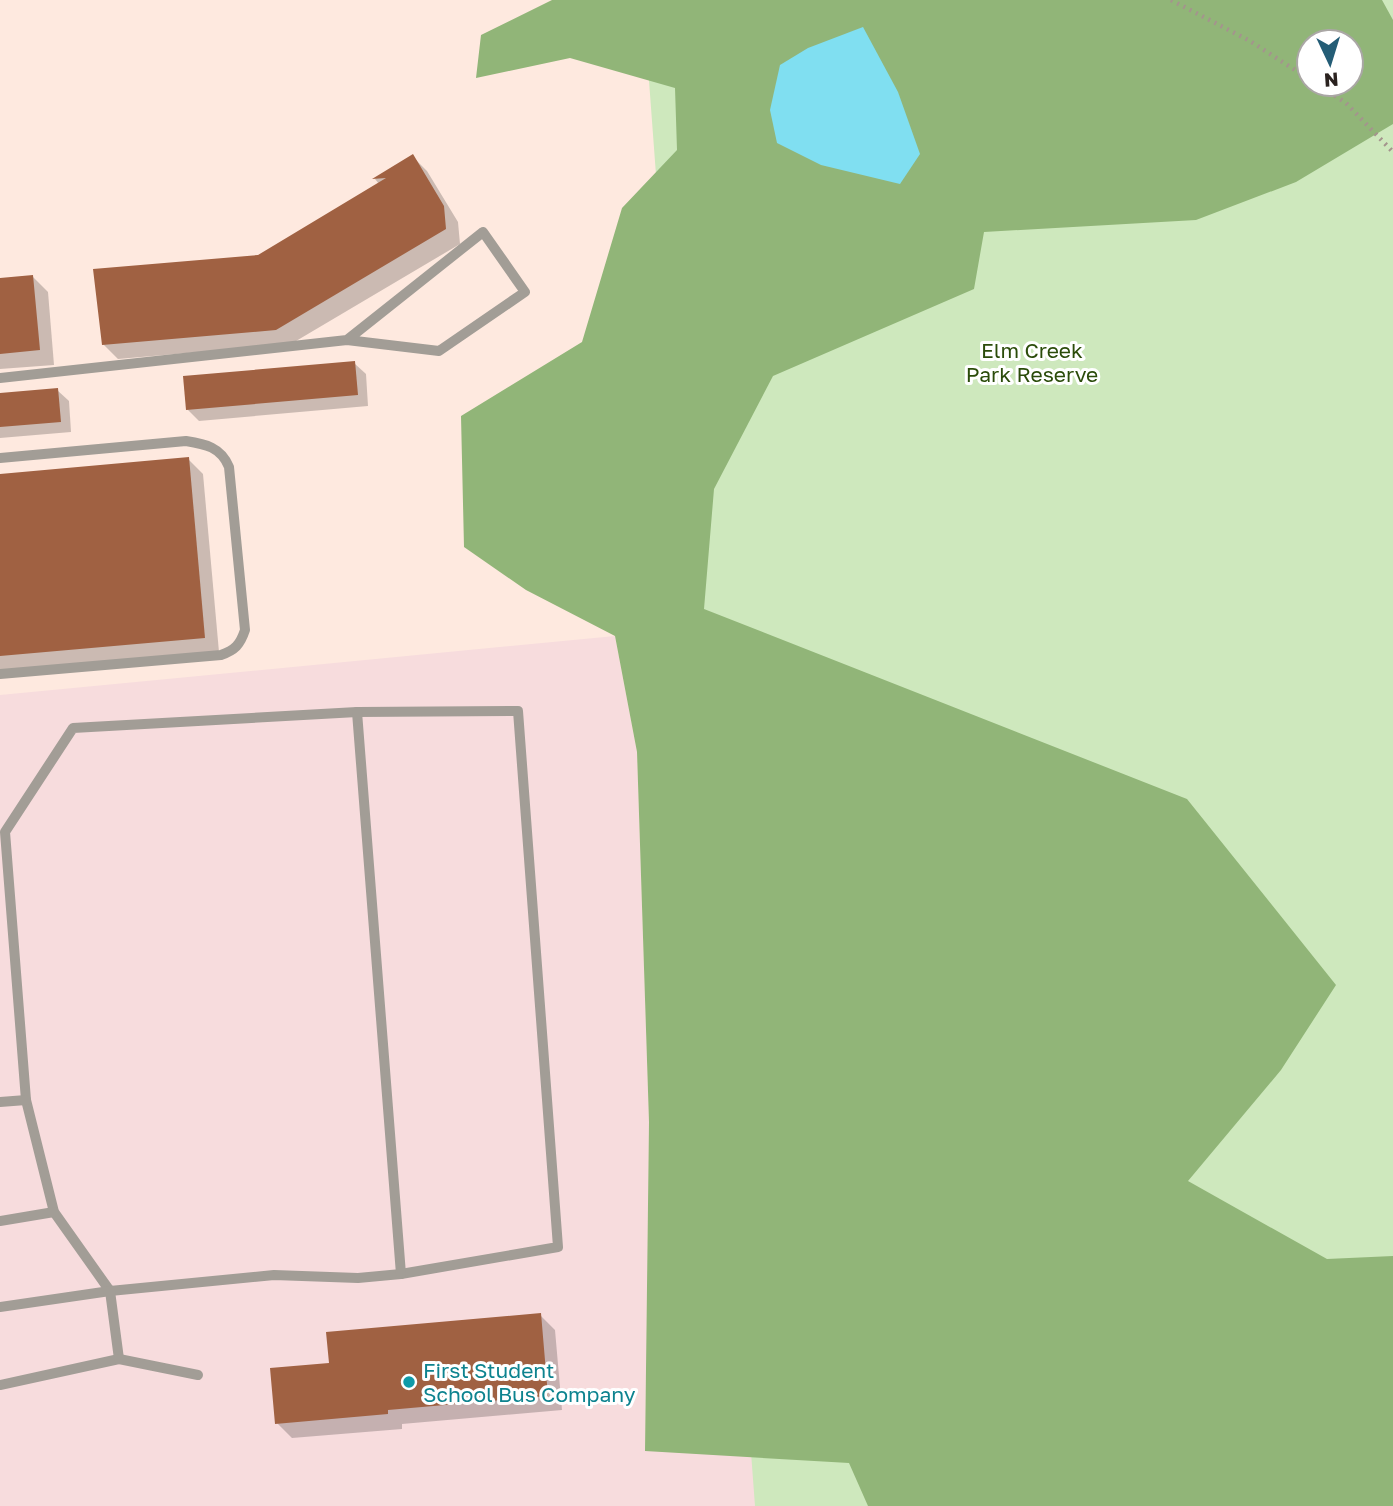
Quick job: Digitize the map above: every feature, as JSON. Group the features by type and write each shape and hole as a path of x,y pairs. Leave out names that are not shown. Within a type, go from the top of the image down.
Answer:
{"lane":[{"path":"0,378 347,340 439,351 525,292 483,232 347,340"},
{"path":"0,458 186,441 208,444 224,455 229,467 245,630 241,643 233,651 221,655 0,674"},
{"path":"0,1307 110,1291 274,1275 358,1278 401,1274 558,1247 517,711 357,712 73,728 5,832 26,1100 54,1212 110,1291 119,1359"},
{"path":"357,712 401,1274"},
{"path":"0,1102 26,1100"},
{"path":"0,1221 54,1212"},
{"path":"0,1385 119,1359 198,1375"}],"path":[{"path":"1171,0 1250,41 1295,70"},
{"path":"1338,98 1393,152"}],"shaded area":[{"path":"615,636 637,752 649,1122 645,1450 849,1463 868,1506 0,1506 0,695"}],"green space":[{"name":"Elm Creek Park Reserve","path":"552,0 1382,0 1393,20 1393,124 1296,182 1196,220 984,232 974,289 773,376 714,489 704,609 1187,799 1336,985 1281,1070 1188,1181 1327,1259 1393,1256 1393,1506 868,1506 849,1463 645,1451 649,1122 637,752 615,636 526,590 464,547 461,416 582,342 622,208 677,150 675,88 570,58 476,78 481,35"},
{"name":"Elm Creek Park Reserve","path":"643,0 1393,0 1393,1506 755,1506"}],"water":[{"path":"863,27 898,92 920,154 900,184 821,165 777,143 770,110 780,65 808,48"}],"building":[{"path":"413,154 444,206 446,229 276,330 102,345 93,269 258,255 386,178 372,179"},
{"path":"33,275 40,350 0,354 0,278"},
{"path":"355,361 358,395 186,410 183,376"},
{"path":"58,388 61,422 0,427 0,393"},
{"path":"189,457 205,638 0,656 0,474"},
{"name":"First Student School Bus Company","path":"541,1313 548,1396 388,1410 388,1414 275,1424 270,1368 329,1363 326,1332"}],"place":[{"name":"First Student School Bus Company","path":"409,1382"}]}
